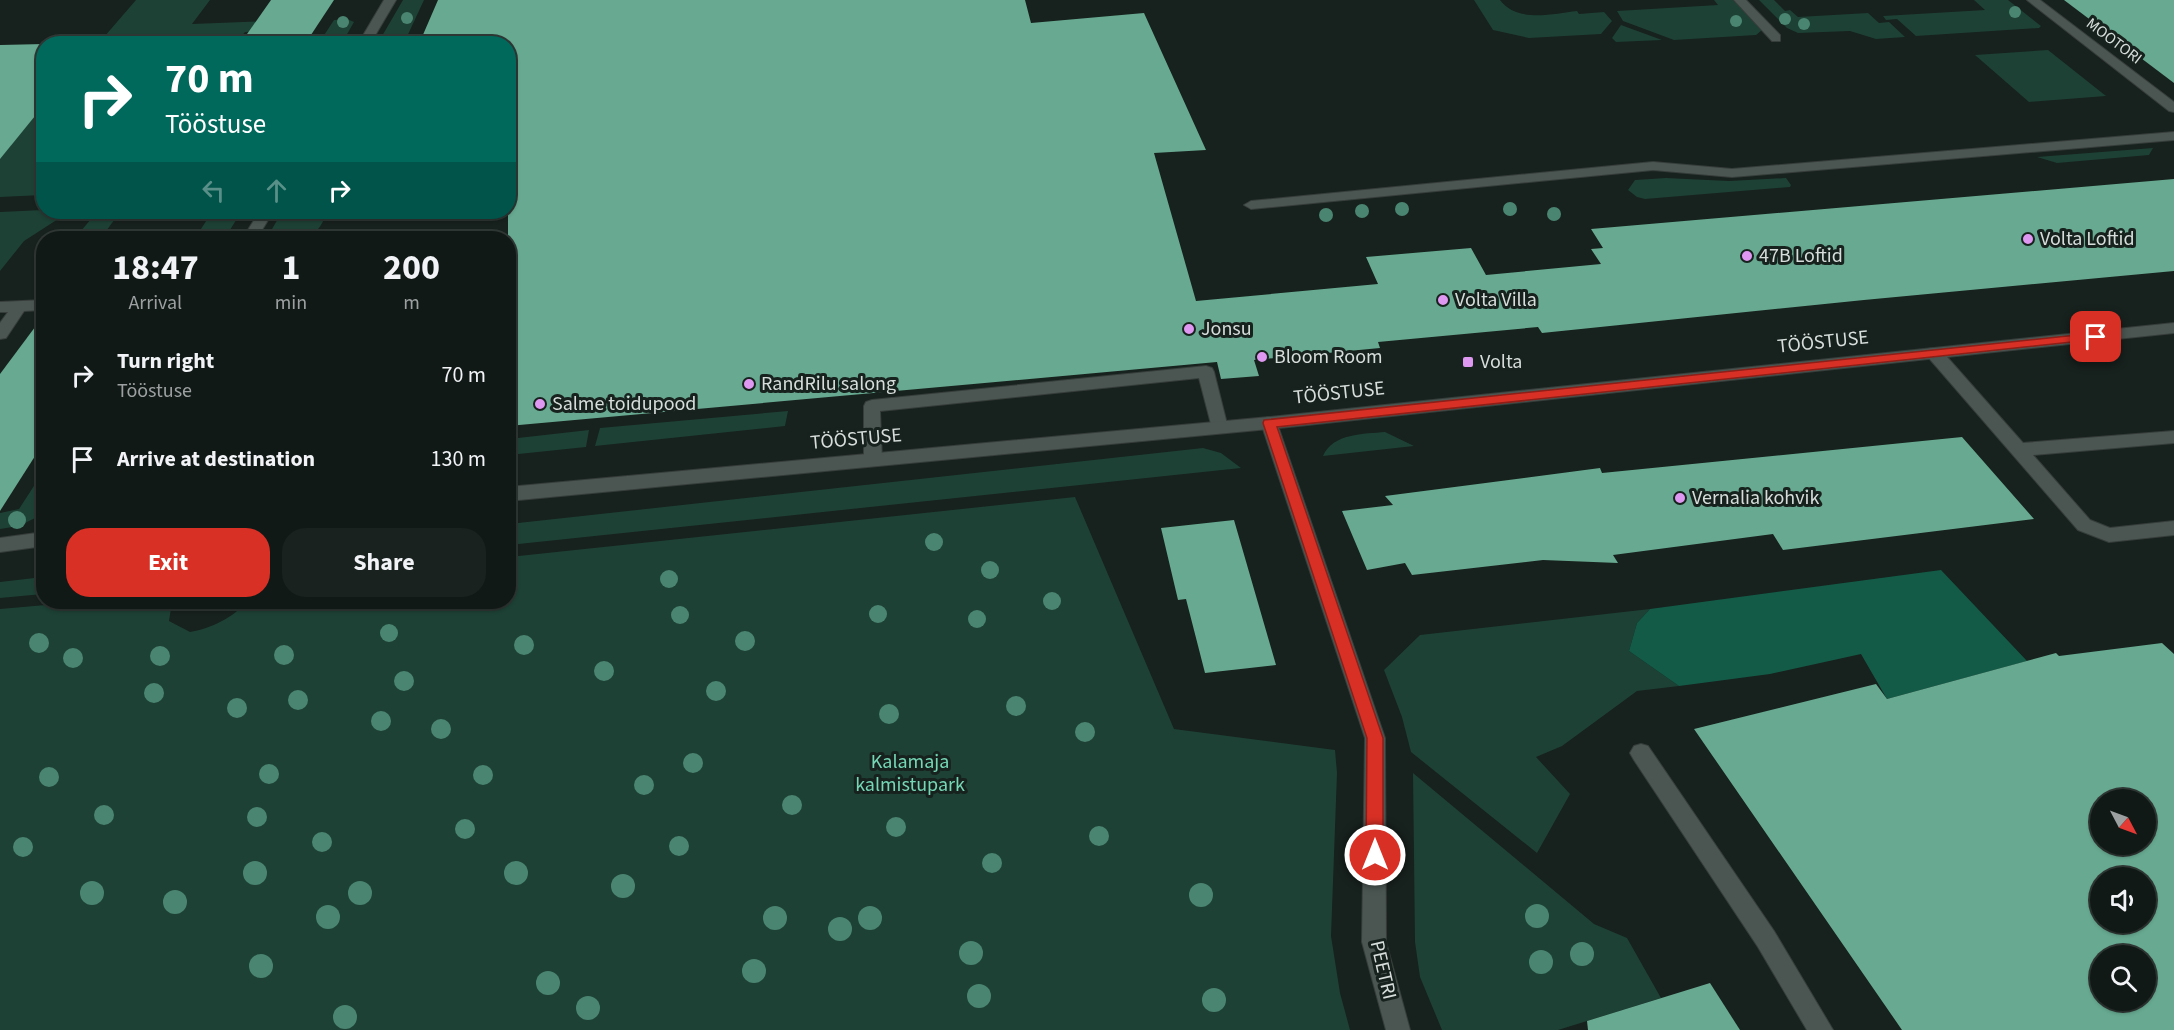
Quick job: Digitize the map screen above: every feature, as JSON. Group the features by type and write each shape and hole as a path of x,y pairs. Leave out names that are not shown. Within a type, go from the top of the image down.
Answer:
{"street":[{"path":"369,36 390,0"},
{"path":"1740,0 1776,38"},
{"name":"MOOTORI","path":"2033,0 2174,108"},
{"path":"1251,205 1653,166 1732,173 2174,136"},
{"path":"0,307 36,305"},
{"path":"0,334 20,306"},
{"name":"TÖÖSTUSE","path":"516,493 1221,428 2174,328"},
{"path":"1935,353 2084,525 2096,532 2109,535 2174,528"},
{"path":"873,460 872,406 1206,372 1221,428"},
{"name":"PEETRI","path":"1269,423 1375,738 1374,942 1398,1030"},
{"path":"2018,450 2174,436"},
{"path":"0,545 36,540"},
{"path":"1641,753 1766,939 1821,1030"}],"green space":[{"path":"136,0 210,0 192,24 272,21 264,31 245,32 242,36 105,36"},
{"path":"403,0 424,0 407,36 382,36"},
{"path":"1474,0 1500,0 1507,7 1525,14 1604,12 1612,21 1601,34 1529,38 1493,30"},
{"path":"1714,0 1734,0 1762,30 1756,35 1674,40 1623,21 1617,11 1718,5"},
{"path":"1759,0 1774,0 1785,11 1790,10 1798,17 1868,13 1879,23 1889,22 1905,37 1876,39 1850,31 1798,33 1787,28"},
{"path":"1974,0 2008,0 2041,26 2039,28 1916,36 1897,19 1886,20 1883,16 1985,10"},
{"path":"347,19 354,22 346,36 324,36 334,20"},
{"path":"1621,25 1662,40 1616,42 1612,38"},
{"path":"2048,50 2106,96 2029,102 1975,55"},
{"path":"36,114 36,195 0,197 0,158"},
{"path":"2153,148 2149,155 2057,163 2037,157"},
{"path":"1666,178 1729,181 1786,178 1791,185 1790,187 1645,199 1637,197 1628,190 1635,180"},
{"path":"36,210 36,219 58,219 36,231 24,241 0,271 0,212"},
{"path":"91,219 115,219 106,231 81,231"},
{"path":"207,219 237,219 230,230 200,231"},
{"path":"278,219 324,219 316,231 275,231 272,229"},
{"path":"788,411 785,426 595,446 600,428"},
{"path":"589,430 586,447 516,454 516,438"},
{"path":"1385,432 1414,446 1323,456 1328,448 1341,439 1359,434"},
{"path":"1203,448 1221,453 1241,468 516,544 516,523"},
{"path":"36,483 36,518 19,526 0,529 0,513 19,509"},
{"name":"Kalamaja kalmistupark","path":"1075,497 1174,729 1335,750 1337,773 1331,936 1340,993 1350,1030 0,1030 0,609 36,606 36,609 171,609 169,621 190,632 221,622 239,609 516,609 516,556"},
{"path":"1941,570 2027,661 1887,699 1861,654 1770,674 1679,686 1629,651 1637,623 1650,609"},
{"path":"36,578 36,595 0,598 0,582"},
{"path":"1650,609 1637,623 1629,651 1679,686 1637,691 1562,746 1536,757 1570,794 1537,853 1411,752 1402,717 1384,670 1420,635"},
{"path":"1413,773 1594,924 1627,938 1661,998 1558,1030 1442,1030 1420,977 1415,942"}],"building":[{"path":"271,0 334,0 310,36 246,36"},
{"path":"438,0 1025,0 1031,23 1144,13 1206,150 1154,153 1196,301 1378,284 1366,257 1471,248 1486,275 1601,264 1591,249 1603,248 1591,229 2174,179 2174,271 1542,333 1538,327 1378,342 1380,348 1254,360 1259,376 1221,379 1217,362 516,425 516,231 508,231 508,219 516,219 516,36 422,36"},
{"path":"2064,0 2174,0 2174,83"},
{"path":"36,44 36,115 0,159 0,45"},
{"path":"36,326 36,455 0,511 0,374"},
{"path":"1962,437 2034,519 1783,550 1773,534 1613,555 1618,563 1543,560 1412,575 1405,563 1367,570 1342,511 1393,505 1385,496 1600,468 1602,473"},
{"path":"1234,520 1276,665 1205,673 1186,599 1178,600 1161,528"},
{"path":"2162,643 2174,654 2174,1030 1902,1030 1694,729 1876,684 1887,699 2056,653 2059,656"},
{"path":"1710,983 1740,1030 1588,1030 1587,1021"}],"place":[{"name":"Volta Loftid","path":"2028,239"},
{"name":"47B Loftid","path":"1747,256"},
{"name":"Volta Villa","path":"1443,300"},
{"name":"Jonsu","path":"1189,329"},
{"name":"Bloom Room","path":"1262,357"},
{"name":"Volta","path":"1468,362"},
{"name":"RandRilu salong","path":"749,384"},
{"name":"Salme toidupood","path":"540,404"},
{"name":"Vernalia kohvik","path":"1680,498"}],"route":[{"path":"1375,855 1375,738 1269,423 2096,337"}]}
